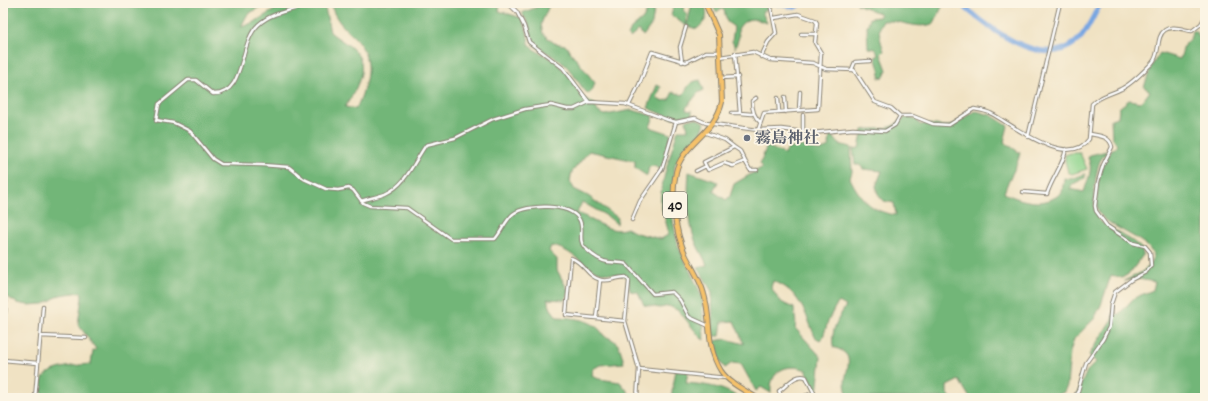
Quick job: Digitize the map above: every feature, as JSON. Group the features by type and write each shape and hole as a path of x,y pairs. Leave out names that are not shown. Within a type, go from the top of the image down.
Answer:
{"main road":[{"name":"40","path":"705,3 717,26 719,35 722,102 720,111 713,124 687,152 676,171 675,195 678,234 704,293 712,352 726,378 757,398"}],"street":[{"path":"314,3 278,12 259,24 250,35 247,42 236,79 231,88 226,92 213,94 196,80 188,80 160,104 156,121 174,123 190,131 213,159 221,164 289,167 304,179 326,189 338,190 349,188 353,190 361,201 370,206 407,208 414,211 446,237 455,240 495,239 512,215 528,208 542,206 564,210 572,213 580,220 582,227 581,240 584,247 589,252 606,262 626,264 653,294 672,292 680,300 689,317 709,326"},
{"path":"508,3 517,12 524,26 529,42 563,68 589,102"},
{"path":"761,57 768,42 776,33 770,3"},
{"path":"1028,137 1060,3"},
{"path":"758,130 764,113 818,109 819,66 821,53 815,43 817,23 815,20 798,14 774,18"},
{"path":"852,69 875,102 891,108 900,116 913,116 933,124 949,125 969,111 974,109 981,110 991,113 1028,137 1039,142 1066,149 1082,147 1089,140 1092,104 1104,95 1126,86 1152,63 1158,54 1159,40 1164,31 1170,28 1192,30 1201,24 1205,17"},
{"path":"682,62 680,47 686,28"},
{"path":"801,34 816,34"},
{"path":"629,105 637,90 652,52 682,62 696,58 706,52 720,54 753,52 770,60 804,62 826,69 852,69"},
{"path":"735,54 740,113"},
{"path":"852,69 855,62 870,61"},
{"path":"721,78 738,77"},
{"path":"799,110 800,92"},
{"path":"786,97 786,112"},
{"path":"756,98 752,100 752,104 755,118 760,122"},
{"path":"778,98 778,112"},
{"path":"361,201 386,193 395,188 408,174 426,145 455,138 493,120 525,109 551,105 574,109 589,102 616,102 629,105 676,122 695,118 713,124 758,130 781,129 812,133 853,129 884,131 895,125 900,116"},
{"path":"732,113 752,114"},
{"path":"803,115 803,132"},
{"path":"632,220 640,201 662,169 676,122"},
{"path":"706,133 725,140 740,151 750,170 757,170"},
{"path":"1074,398 1086,362 1103,339 1109,326 1111,304 1115,292 1149,270 1152,261 1150,252 1145,246 1133,243 1107,226 1096,212 1095,206 1098,182 1103,165 1112,147 1110,140 1105,137 1090,134"},
{"path":"734,147 704,162 708,170 724,163 733,166 745,161"},
{"path":"1023,192 1047,194 1049,186 1060,169 1066,149"},
{"path":"696,171 706,166"},
{"path":"625,321 566,316 571,258 581,263 588,274 600,280 626,277 628,281 625,321 639,369 637,398"},
{"path":"596,318 600,280"},
{"path":"3,334 6,300"},
{"path":"35,398 43,306"},
{"path":"41,336 86,338"},
{"path":"3,360 38,363"},
{"path":"639,369 726,378"},
{"path":"782,398 779,391 794,378 803,376 806,377 814,392 799,398"},
{"path":"749,393 752,398"}],"green space":[{"path":"3,3 266,3 247,15 241,27 253,23 274,10 286,5 300,3 324,3 330,32 351,48 360,60 361,74 359,81 345,107 356,109 366,81 367,61 360,43 339,21 330,3 500,3 499,11 522,18 527,31 529,44 533,49 554,60 572,79 581,97 594,103 598,112 605,115 632,110 654,116 650,127 671,134 661,170 654,166 649,167 647,176 635,168 635,161 589,151 572,172 570,181 574,189 588,196 618,218 617,224 607,216 582,202 577,213 608,228 621,230 627,228 636,233 661,239 668,235 661,205 661,198 666,168 678,130 688,130 686,120 696,118 705,123 701,134 675,164 672,201 673,221 678,246 702,296 704,340 679,311 669,306 660,308 644,305 638,292 630,291 628,277 602,273 594,270 569,252 551,246 549,251 557,259 557,270 569,292 565,300 547,299 551,309 557,317 584,320 590,323 600,330 604,336 616,343 620,349 624,363 600,365 593,369 592,376 599,379 620,382 633,398 42,398 42,383 46,375 64,367 91,364 93,351 96,349 78,324 82,297 81,292 60,295 44,304 28,305 17,303 3,294"},
{"path":"539,3 550,3 541,24 543,34 554,43 565,45 595,83 592,91 588,94 564,64 534,45 528,23 522,13 537,7"},
{"path":"651,3 655,3 652,24 643,36 639,30 630,38 628,36 631,29 643,19"},
{"path":"673,3 685,3 684,10 687,14 686,26 671,15 674,5"},
{"path":"692,3 704,3 707,15 703,23 697,29 687,26"},
{"path":"711,3 770,4 770,8 762,12 767,23 754,19 744,22 738,29 739,37 735,48 732,41 734,27 727,22 724,10 721,9 716,12"},
{"path":"857,3 944,3 934,23 928,25 922,26 883,21 879,32 884,51 881,54 887,70 884,77 879,78 880,72 875,57 878,56 876,49 868,48 867,27 870,18 879,17 881,14"},
{"path":"1193,31 1196,31 1198,36 1205,37 1205,398 1080,398 1076,396 1087,371 1096,362 1089,355 1112,319 1113,314 1119,314 1134,298 1153,290 1155,282 1138,279 1124,281 1147,268 1153,257 1150,250 1143,243 1103,218 1098,211 1098,182 1102,165 1111,149 1114,149 1117,145 1112,137 1111,119 1118,117 1119,108 1129,100 1140,102 1145,98 1150,91 1144,87 1152,65 1160,53 1180,59 1185,43 1190,39"},
{"path":"700,80 704,90 698,93 686,108 686,110 692,111 692,115 672,118 648,108 657,85 661,87 657,98 661,101 669,100 673,92 683,95 691,83"},
{"path":"976,111 991,115 1008,126 1004,142 1020,153 1017,164 1004,193 1019,199 1034,202 1049,200 1062,192 1064,178 1071,179 1085,174 1085,178 1073,184 1070,189 1084,192 1090,171 1090,162 1088,158 1090,155 1107,151 1100,161 1096,174 1094,201 1097,217 1100,221 1142,249 1143,255 1130,273 1122,278 1111,275 1101,305 1094,319 1074,339 1070,352 1067,386 1064,392 1052,398 970,398 959,380 947,386 947,393 951,398 848,398 845,382 848,365 847,357 845,353 833,347 835,325 846,306 839,302 835,307 823,337 820,340 815,337 805,312 795,297 789,290 773,281 771,287 778,298 785,304 794,308 796,323 795,328 821,357 817,393 806,370 799,368 786,368 776,374 771,385 771,393 761,387 756,391 741,364 732,363 725,368 721,363 714,341 726,339 744,344 734,321 722,322 720,336 713,336 712,292 698,267 707,265 696,243 691,227 688,198 689,172 718,182 713,191 726,200 730,196 734,184 763,167 760,164 766,148 769,147 784,154 788,149 801,146 819,151 829,147 830,135 832,135 839,144 851,147 852,172 850,178 858,192 874,208 896,215 894,203 884,201 878,194 876,186 882,171 863,169 860,165 855,165 853,149 859,148 863,130 886,128 893,126 901,120 907,118 916,119 920,125 927,124 949,126 956,124 969,114"},
{"path":"1080,153 1087,169 1072,174 1068,172 1065,155"},
{"path":"676,370 688,371 686,383 707,385 726,391 739,398 671,398"}],"waterway":[{"path":"776,3 795,7 801,3"},
{"path":"960,3 984,23 1015,42 1031,48 1047,51 1062,50 1076,42 1087,28 1101,3"}],"place":[{"name":"霧島神社","path":"747,138"}]}
